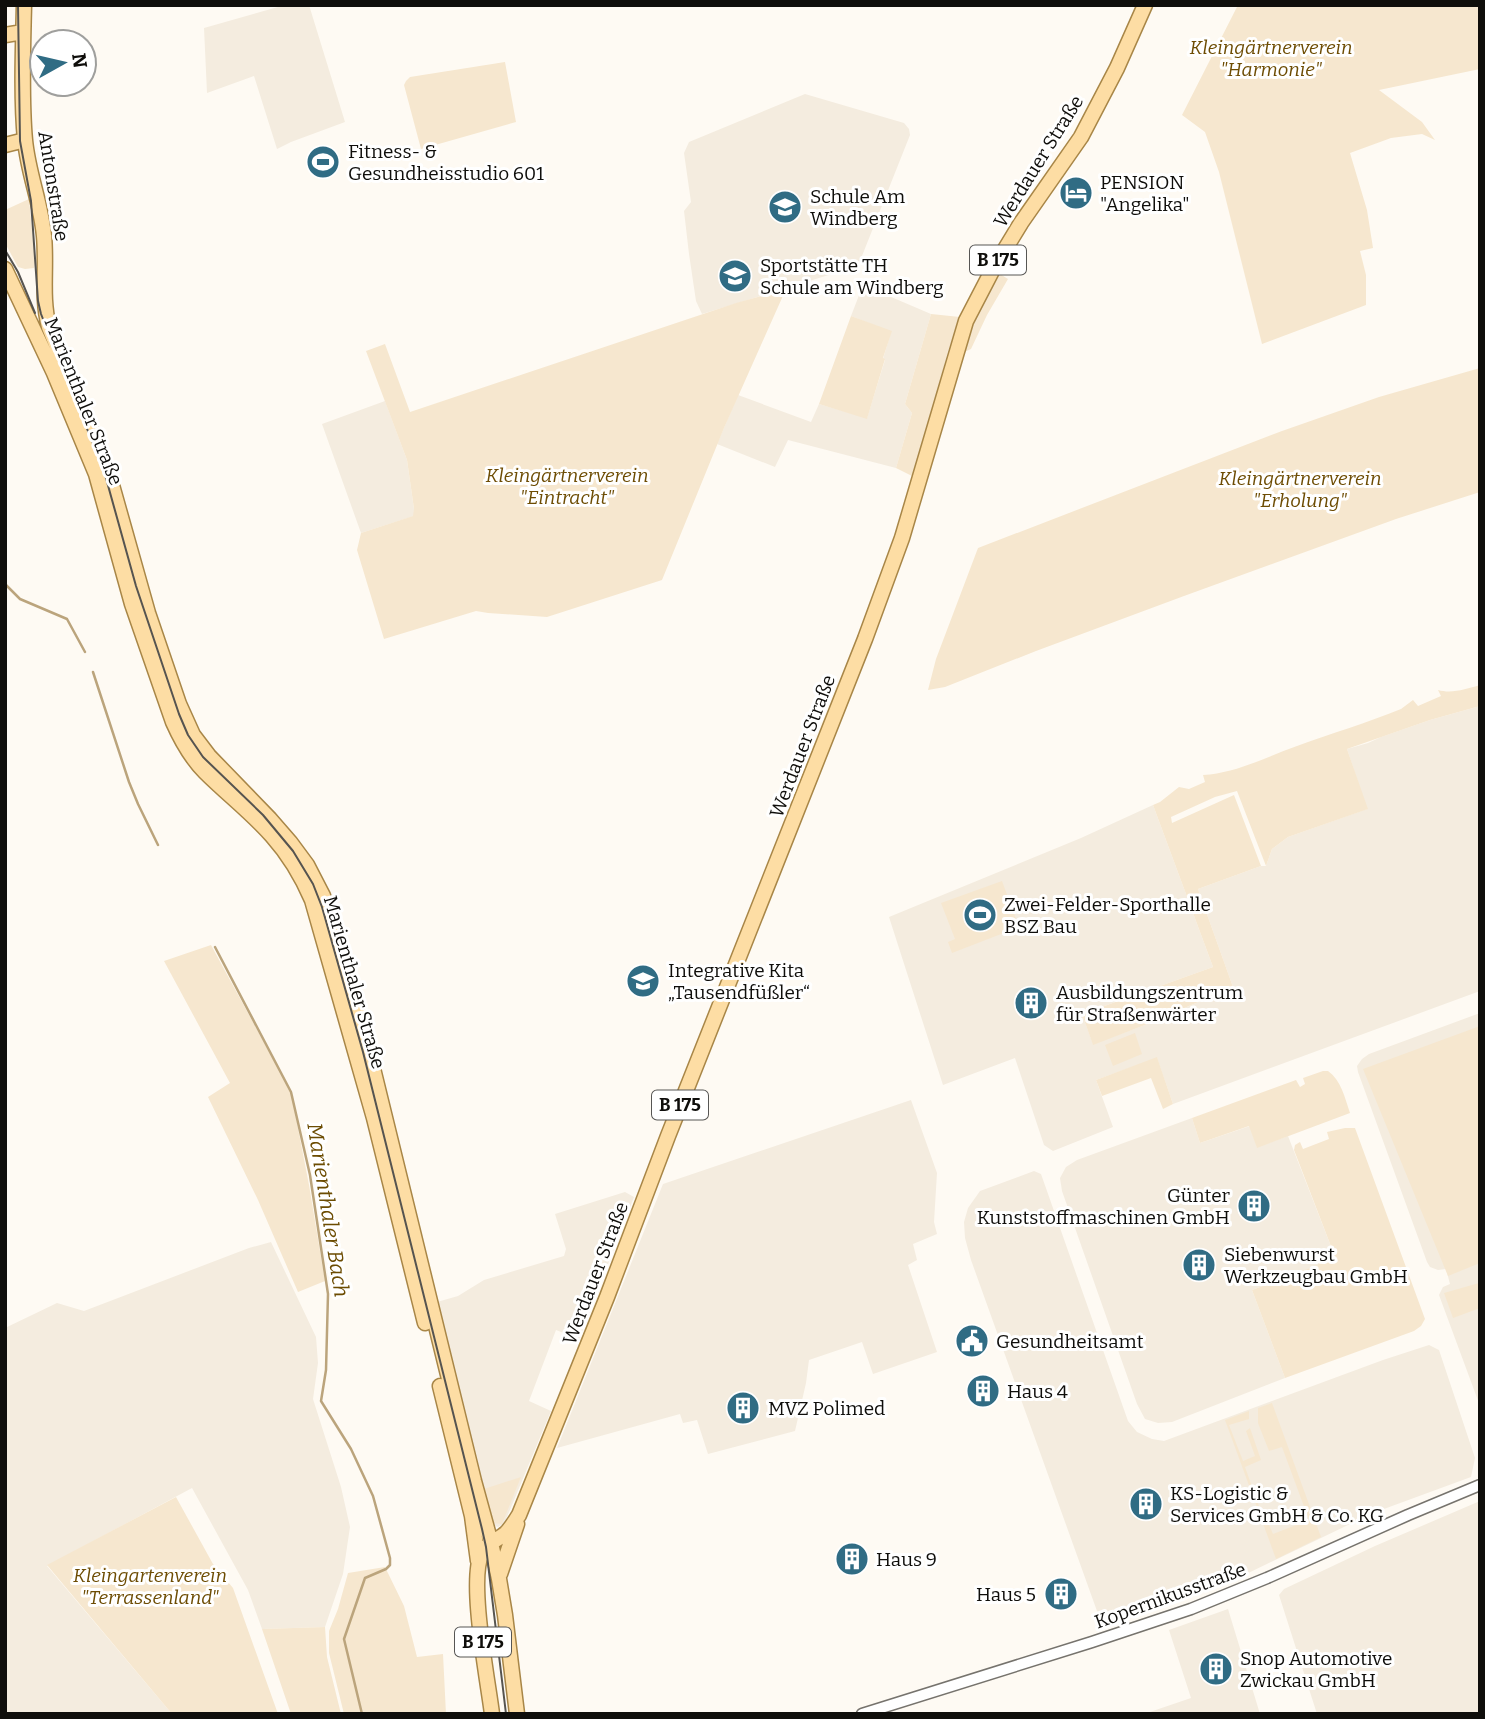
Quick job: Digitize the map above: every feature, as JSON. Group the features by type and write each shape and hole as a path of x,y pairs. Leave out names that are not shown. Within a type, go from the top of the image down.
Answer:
{"main road":[{"name":"Antonstraße","path":"24,5 25,140 44,235 45,310 65,370"},
{"name":"Werdauer Straße","path":"499,1579 519,1515 869,628 902,538 966,321 1021,223 1081,137 1145,5"},
{"path":"5,35 23,32"},
{"path":"5,145 25,140"},
{"name":"Marienthaler Straße","path":"5,269 54,373 96,474 132,604 180,737 205,772 278,842 312,900 374,1118 472,1516 478,1563"},
{"name":"Marienthaler Straße","path":"65,370 108,471 148,613 187,725 214,762 290,842 307,865 323,896 367,1044 491,1543"},
{"name":"Werdauer Straße","path":"478,1563 491,1543 507,1532 519,1515"},
{"name":"Werdauer Straße","path":"491,1543 505,1615 517,1714"},
{"name":"B 175","path":"478,1563 478,1608 492,1714"}],"street":[{"name":"Kopernikusstraße","path":"862,1714 1191,1609 1480,1485"}],"shaded area":[{"path":"285,5 309,5 345,122 277,149 254,76 207,93 204,28"},
{"name":"Schule Am Windberg","path":"805,94 904,123 909,129 910,135 858,266 702,314 696,301 684,211 691,202 684,153 689,142"},
{"path":"863,285 931,314 905,404 912,413 896,468 788,440 775,467 717,444 738,395 811,422 819,404 867,418 891,332 851,316"},
{"path":"385,401 407,460 414,516 361,533 322,424"},
{"path":"1480,706 1480,991 1173,1104 1157,1058 1096,1080 1113,1127 1053,1151 1044,1145 1015,1058 943,1085 889,917 1081,838 1153,805 1213,967 1082,1014 1093,1044 1233,987 1198,889 1266,866 1272,849 1288,837 1367,809 1347,749"},
{"path":"1480,1013 1480,1406 1439,1295 1443,1287 1450,1284 1446,1269 1438,1270 1430,1267 1427,1262 1357,1066 1369,1054"},
{"path":"911,1100 937,1173 934,1222 937,1234 913,1244 917,1260 908,1265 937,1352 873,1374 862,1342 809,1360 795,1431 708,1454 697,1420 683,1423 680,1414 557,1448 663,1184"},
{"path":"1192,1118 1200,1143 1250,1126 1257,1147 1288,1136 1332,1249 1319,1265 1252,1290 1285,1378 1172,1422 1158,1423 1145,1419 1137,1404 1062,1191 1060,1178 1066,1167 1077,1160"},
{"path":"1034,1171 1041,1174 1128,1421 1137,1432 1164,1441 1429,1345 1439,1350 1475,1458 1471,1477 1373,1513 1240,1577 1107,1627 1102,1625 965,1238 964,1222 968,1208 980,1191"},
{"path":"625,1192 634,1197 579,1339 556,1330 529,1401 551,1411 504,1524 498,1527 492,1525 437,1302 458,1296 484,1280 564,1256 566,1249 555,1214"},
{"path":"271,1242 316,1337 318,1363 313,1399 341,1487 350,1527 343,1574 325,1627 262,1629 248,1590 192,1488 47,1566 172,1714 5,1714 5,1328 57,1303 84,1311"},
{"path":"1480,1501 1480,1714 1317,1714 1279,1595 1284,1589 1375,1546"},
{"name":"Snop Automotive Zwickau GmbH","path":"1228,1609 1260,1714 1144,1714 1191,1698 1169,1630"}],"green space":[{"name":"Kleingärtnerverein \"Harmonie\"","path":"1238,5 1480,5 1480,69 1379,90 1422,122 1435,140 1422,134 1391,138 1350,153 1367,210 1373,248 1360,251 1366,275 1366,305 1262,344 1219,172 1205,132 1182,115"},
{"path":"505,62 516,122 421,149 404,85 406,81 410,77"},
{"path":"29,199 35,262 34,268 25,269 18,267 5,243 5,210"},
{"path":"1000,274 1008,279 971,349 962,353 978,311"},
{"name":"Kleingärtnerverein \"Eintracht\"","path":"786,289 724,428 662,580 547,617 476,611 384,639 357,550 361,533 413,516 414,509 407,460 366,351 385,344 410,412 736,303"},
{"path":"931,314 960,317 948,351 914,477 896,468 912,413 905,404"},
{"path":"851,316 892,331 867,419 819,404"},
{"name":"Kleingärtnerverein \"Erholung\"","path":"1480,368 1480,492 1396,519 945,687 928,690 936,659 978,548 1282,431 1379,397"},
{"path":"1480,685 1480,706 1347,749 1368,809 1288,837 1272,849 1266,866 1237,791 1215,797 1171,817 1172,823 1234,795 1261,866 1198,889 1233,987 1093,1045 1082,1014 1213,967 1153,805 1179,787 1189,789 1205,782 1203,775 1251,764 1401,709 1413,700 1418,706 1441,696 1438,690 1454,691"},
{"name":"Zwei-Felder-Sporthalle BSZ Bau","path":"1002,881 1019,927 952,953 948,942 955,939 941,903"},
{"path":"211,945 291,1092 325,1281 298,1292 258,1200 208,1097 230,1083 164,961"},
{"path":"1480,1026 1480,1263 1448,1276 1363,1069"},
{"path":"1135,1033 1142,1054 1113,1066 1105,1045"},
{"path":"1157,1057 1173,1104 1163,1109 1151,1078 1102,1096 1096,1080"},
{"path":"1328,1071 1336,1079 1350,1113 1257,1148 1249,1126 1200,1143 1192,1118 1296,1080 1300,1087 1305,1084 1303,1078"},
{"path":"1355,1128 1425,1319 1414,1331 1285,1378 1252,1290 1318,1265 1316,1256 1332,1249 1294,1150 1295,1145 1300,1142 1303,1149 1329,1139 1327,1132"},
{"path":"1479,1283 1480,1308 1453,1318 1444,1293"},
{"path":"1272,1403 1321,1537 1276,1559 1225,1420 1249,1411 1249,1419 1229,1425 1243,1461 1255,1456 1246,1431 1250,1428 1261,1460 1245,1467 1264,1520 1267,1520 1273,1534 1309,1520 1282,1447 1269,1451 1258,1423 1258,1408"},
{"path":"521,1477 502,1524 492,1523 484,1489"},
{"name":"Kleingartenverein \"Terrassenland\"","path":"176,1497 213,1564 233,1588 278,1714 172,1714 47,1565"},
{"path":"385,1567 404,1606 417,1657 443,1654 446,1714 344,1714 329,1653 329,1631 348,1573"},
{"name":"Kleingartenverein \"Terrassenland\"","path":"325,1627 327,1657 341,1714 291,1714 262,1629"}],"waterway":[{"name":"Marienthaler Bach","path":"5,584 20,599 67,619 85,652"},
{"name":"Marienthaler Bach","path":"93,672 129,782 158,845"},
{"name":"Marienthaler Bach","path":"215,947 291,1092 310,1175 328,1294 326,1370 321,1401 351,1449 373,1496 390,1558 390,1565 386,1569 365,1578 344,1639 362,1714"}],"tram line":[{"path":"18,5 20,141 31,201 41,314 104,471 136,586 188,735 203,757 263,815 293,851 313,884 322,907 363,1052 482,1529 506,1714"},
{"path":"5,250 18,272 35,313"}],"place":[{"name":"Fitness- & Gesundheisstudio 601","path":"323,162"},
{"name":"PENSION \"Angelika\"","path":"1076,193"},
{"name":"Schule Am Windberg","path":"785,207"},
{"name":"Sportstätte TH Schule am Windberg","path":"735,276"},
{"name":"Zwei-Felder-Sporthalle BSZ Bau","path":"980,915"},
{"name":"Integrative Kita „Tausendfüßler“","path":"643,981"},
{"name":"Ausbildungszentrum für Straßenwärter","path":"1031,1003"},
{"name":"Günter Kunststoffmaschinen GmbH","path":"1254,1206"},
{"name":"Siebenwurst Werkzeugbau GmbH","path":"1199,1265"},
{"name":"Gesundheitsamt","path":"972,1341"},
{"name":"Haus 4","path":"983,1391"},
{"name":"MVZ Polimed","path":"743,1408"},
{"name":"KS-Logistic & Services GmbH & Co. KG","path":"1146,1504"},
{"name":"Haus 9","path":"852,1559"},
{"name":"Haus 5","path":"1061,1594"},
{"name":"Snop Automotive Zwickau GmbH","path":"1216,1669"}]}
